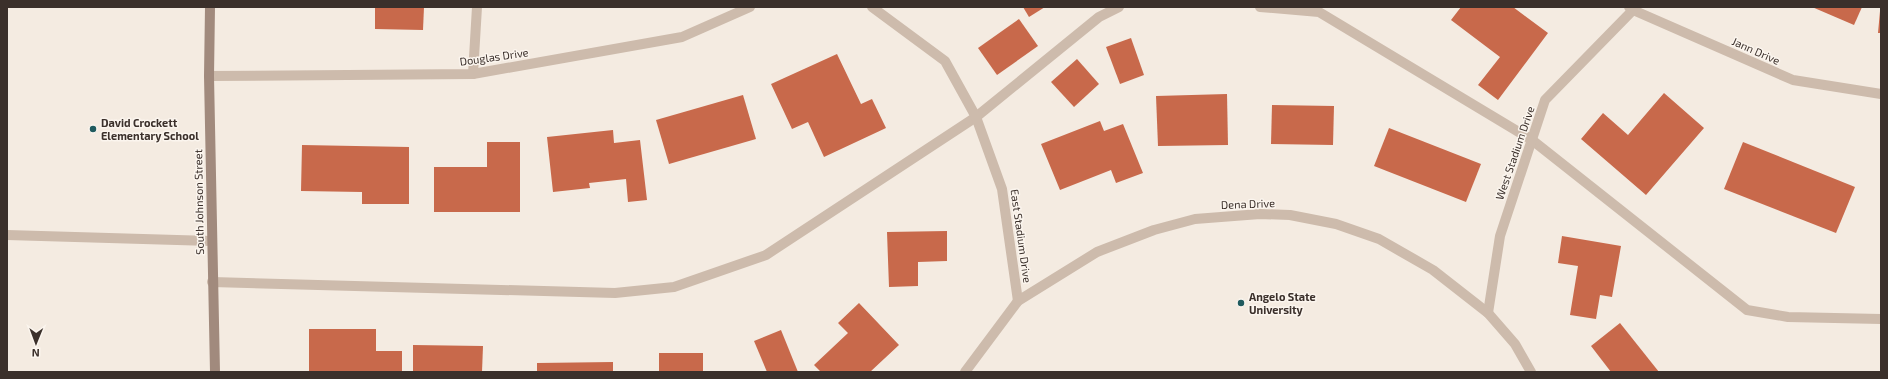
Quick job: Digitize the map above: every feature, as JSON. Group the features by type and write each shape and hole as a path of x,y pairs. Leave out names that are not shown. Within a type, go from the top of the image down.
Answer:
{"main road":[{"name":"South Johnson Street","path":"210,7 209,76 214,372"}],"street":[{"path":"473,74 477,7"},
{"name":"Douglas Drive","path":"209,76 473,74 682,37 750,7"},
{"name":"East Stadium Drive","path":"872,7 945,61 976,117 1002,189 1018,301"},
{"path":"212,282 615,293 674,288 766,255 976,117 1099,17 1119,7"},
{"path":"1260,7 1319,12 1532,140 1747,310 1788,317 1881,319"},
{"name":"West Stadium Drive","path":"1488,313 1500,236 1545,100 1631,9"},
{"name":"Jann Drive","path":"1631,9 1793,80 1881,94"},
{"name":"Dena Drive","path":"965,372 1018,301 1097,252 1154,230 1195,219 1260,214 1290,215 1336,224 1379,239 1433,270 1488,313 1515,344 1531,372"},
{"path":"7,235 211,241"}],"building":[{"path":"375,7 424,7 423,30 375,29"},
{"path":"1023,7 1045,7 1029,17"},
{"path":"1461,7 1513,7 1548,33 1498,100 1478,85 1500,57 1451,20"},
{"path":"1812,7 1862,7 1854,25"},
{"path":"1880,11 1881,33 1878,33"},
{"path":"1019,19 1038,46 997,75 978,48"},
{"path":"1131,38 1144,75 1120,84 1106,47"},
{"path":"837,54 861,104 872,99 886,128 824,157 808,122 792,129 771,84"},
{"path":"1077,59 1099,84 1074,107 1051,82"},
{"path":"1664,93 1704,128 1646,195 1581,139 1603,113 1628,135"},
{"path":"1227,94 1228,145 1158,146 1156,96"},
{"path":"743,95 756,139 669,164 656,120"},
{"path":"1272,105 1334,106 1333,145 1271,144"},
{"path":"1100,121 1104,131 1123,124 1143,173 1116,183 1111,170 1060,190 1041,144"},
{"path":"1389,128 1481,164 1466,202 1374,166"},
{"path":"613,130 614,143 640,140 647,200 628,202 626,179 589,183 590,188 553,192 547,137"},
{"path":"487,142 520,142 520,212 434,212 434,167 487,167"},
{"path":"1743,142 1855,187 1836,233 1724,189"},
{"path":"302,145 409,147 409,204 362,204 362,192 301,191"},
{"path":"947,231 947,261 918,262 918,286 889,287 887,232"},
{"path":"1562,236 1621,246 1612,297 1600,295 1596,319 1570,315 1578,266 1558,263"},
{"path":"859,303 899,345 870,372 821,372 814,365 848,333 838,323"},
{"path":"1620,323 1659,372 1611,372 1591,346"},
{"path":"309,329 376,329 376,351 402,351 402,372 309,372"},
{"path":"781,330 798,372 767,372 754,341"},
{"path":"413,345 483,346 482,372 413,372"},
{"path":"659,353 703,353 703,372 659,372"},
{"path":"613,362 613,372 537,372 537,363"}],"place":[{"name":"David Crockett Elementary School","path":"93,129"},
{"name":"Angelo State University","path":"1241,303"}]}
